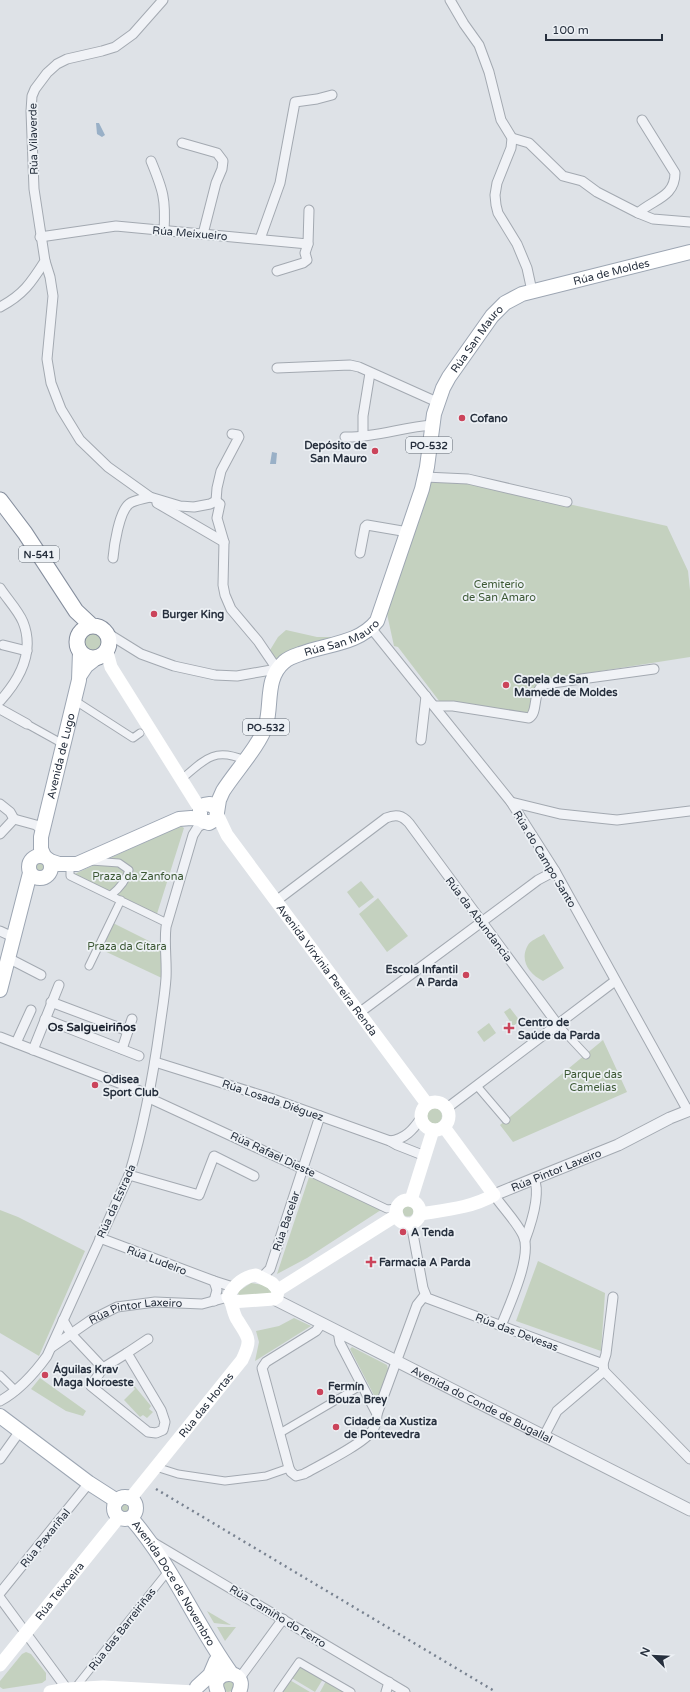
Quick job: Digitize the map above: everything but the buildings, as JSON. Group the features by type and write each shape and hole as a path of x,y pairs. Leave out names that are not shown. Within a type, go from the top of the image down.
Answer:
{"highway":[{"name":"N-541","path":"0,500 25,532 87,629 78,639 77,644 80,652"},
{"path":"80,652 86,657 103,650 102,629 87,629"}],"main road":[{"name":"Rúa de Moldes","path":"532,291 690,252"},
{"name":"Rúa San Mauro","path":"277,669 289,658 356,638 371,628 380,614 425,477 432,425 437,402 449,377 492,316 505,303 532,291"},
{"name":"Avenida Virxinia Pereira Renda","path":"103,650 111,667 182,779 205,812 227,835 427,1104"},
{"name":"Avenida de Lugo","path":"80,675 86,666 103,650"},
{"name":"Avenida de Lugo","path":"0,990 30,873 28,866 44,862 41,849 41,833 80,675 80,652"},
{"name":"PO-532","path":"205,812 261,738 266,726 270,689 277,669"},
{"path":"30,873 35,877 41,878 44,862 70,865 85,861 179,819 187,813 205,812"},
{"path":"411,1200 424,1156 438,1128 449,1116 447,1108 436,1102 427,1104 422,1110 421,1118 425,1126 438,1128 494,1195"},
{"name":"Rúa Pintor Laxeiro","path":"416,1218 471,1205 494,1195"},
{"path":"411,1200 417,1204 420,1210 416,1218 404,1223 397,1212 401,1202 411,1200"},
{"name":"Rúa Pintor Laxeiro","path":"230,1295 276,1295 397,1212"},
{"name":"Rúa Pintor Laxeiro","path":"230,1295 248,1276 256,1275 262,1277"},
{"path":"262,1277 272,1283 276,1295"},
{"name":"Rúa das Hortas","path":"123,1500 156,1467 245,1355 248,1337 237,1320 230,1295"},
{"path":"1,1418 89,1483 123,1500 136,1507 135,1513 125,1517 114,1508 123,1500"},
{"name":"Avenida Doce de Novembro","path":"125,1517 150,1541 169,1570 232,1684"},
{"name":"Rúa Teixoeira","path":"0,1664 125,1517"},
{"path":"192,1690 210,1675 215,1655"},
{"path":"50,1692 71,1689 192,1690 232,1684"}],"street":[{"name":"Rúa Vilaverde","path":"163,0 150,16 116,47 102,52 67,59 47,72 32,96 31,125 34,189 40,237 53,296 47,359 51,383 61,409 80,440 95,455 157,502 224,542"},
{"path":"450,0 464,24 479,45 489,72 501,120 512,138 511,148 497,183 495,195 496,205 498,213 517,244 532,291"},
{"path":"260,239 280,183 295,102 317,100 332,95"},
{"path":"638,213 668,193 673,188 675,181 675,173 642,120"},
{"path":"512,138 529,143 563,176 582,181 597,192 638,213 653,219 690,222"},
{"path":"182,142 217,153 223,161 203,234"},
{"path":"151,161 163,188 166,209 164,231"},
{"path":"277,271 303,263 307,260 305,253 308,244 309,210"},
{"name":"Rúa Meixueiro","path":"40,237 109,226 308,244"},
{"path":"0,307 18,297 32,282 45,261"},
{"path":"277,368 350,365 437,402"},
{"path":"363,436 362,416 370,373"},
{"path":"345,437 363,436 432,425"},
{"path":"103,650 129,648 174,666 215,675 237,676 277,669 227,602 223,585 224,542 217,518 220,504 216,501 221,471 239,437 238,435 232,434"},
{"path":"425,477 468,480 567,502"},
{"path":"113,558 115,540 125,508 130,503 152,498 180,506 194,507 210,504 216,501"},
{"path":"360,553 365,528 367,525 408,532"},
{"path":"0,588 23,622 27,651 20,675 13,687 0,701"},
{"name":"Rúa do Campo Santo","path":"371,628 511,802 555,871 615,981 628,1001 689,1111"},
{"path":"3,645 27,651"},
{"path":"435,706 453,706 529,718 534,713 536,696 545,684 654,669"},
{"path":"421,740 426,696"},
{"path":"74,700 133,738 140,733"},
{"path":"0,709 63,744"},
{"path":"182,779 208,757 216,754 236,756 244,760"},
{"path":"511,802 560,814 617,820 690,811"},
{"path":"0,804 10,812 14,819 36,825 41,833"},
{"name":"Rúa da Estrada","path":"1,1418 1,1406 3,1399 16,1390 36,1372 52,1347 129,1175 149,1097 155,1062 166,978 165,940 167,923 193,835 205,812"},
{"name":"Rúa da Abundancia","path":"276,901 386,818 395,815 398,816 408,823 558,1025"},
{"path":"0,834 14,819"},
{"path":"85,861 119,862 129,870 126,879 120,888 111,896"},
{"path":"70,865 70,876 167,923"},
{"path":"359,1013 538,880 555,871"},
{"path":"89,966 121,900"},
{"path":"0,931 13,937"},
{"path":"8,958 41,975"},
{"path":"447,1108 615,981"},
{"path":"33,1050 59,985"},
{"path":"51,1002 128,1032"},
{"path":"16,1043 31,1010"},
{"path":"45,1019 139,1056"},
{"path":"122,1049 132,1019"},
{"path":"558,1025 586,1054"},
{"name":"Rúa Rafael Dieste","path":"0,1037 149,1097 303,1168 387,1209 397,1212"},
{"name":"Rúa Losada Diéguez","path":"155,1062 270,1098 390,1141 424,1156"},
{"path":"477,1086 506,1120"},
{"name":"Rúa Pintor Laxeiro","path":"494,1195 618,1145 670,1118 689,1111"},
{"name":"Rúa Bacelar","path":"262,1277 270,1269 320,1116"},
{"path":"390,1141 403,1138 421,1118"},
{"path":"129,1175 199,1195 214,1156 254,1176"},
{"path":"525,1240 530,1227 537,1191 537,1185 534,1178"},
{"path":"494,1195 521,1231 525,1240 526,1254 524,1266 501,1326"},
{"path":"322,1323 316,1331 263,1365 263,1372 289,1468 293,1474 299,1476 367,1437 375,1426 377,1414 417,1305 425,1295 416,1218"},
{"name":"Rúa Ludeiro","path":"100,1238 214,1281 230,1295"},
{"path":"214,1281 217,1290 214,1301"},
{"name":"Rúa Pintor Laxeiro","path":"52,1347 91,1320 117,1307 154,1302 202,1304 230,1295"},
{"name":"Avenida do Conde de Bugallal","path":"276,1295 322,1323 690,1510"},
{"name":"Rúa das Devesas","path":"425,1295 430,1300 501,1326 603,1368"},
{"path":"544,1436 557,1411 603,1368 613,1297"},
{"path":"63,1320 71,1334 103,1368"},
{"path":"338,1331 340,1343 377,1414"},
{"path":"127,1353 161,1410 165,1422 163,1430 156,1433 148,1432 91,1386 103,1368 148,1339"},
{"path":"603,1368 690,1459"},
{"path":"0,1375 16,1390"},
{"path":"280,1433 362,1385"},
{"path":"0,1459 20,1431"},
{"path":"156,1467 178,1474 225,1481 266,1476 289,1468"},
{"name":"Rúa Paxariñal","path":"0,1593 89,1483"},
{"name":"Rúa Camiño do Ferro","path":"150,1541 405,1692"},
{"name":"Rúa das Barreiriñas","path":"71,1689 169,1570"},
{"path":"0,1598 71,1689"},
{"path":"232,1684 283,1619"},
{"path":"278,1692 299,1662 351,1692"},
{"path":"386,1692 389,1682"}],"green space":[{"name":"Cemiterio de San Amaro","path":"431,481 469,482 536,498 538,501 542,502 546,499 667,526 688,571 690,590 690,657 537,681 530,714 440,702 398,647 394,646 387,614"},
{"path":"286,630 317,637 333,637 335,644 277,669 267,655 278,637"},
{"path":"94,633 101,636 104,643 101,650 94,653 87,650 84,643 87,636"},
{"name":"Praza da Zanfona","path":"181,826 184,828 156,917 70,876"},
{"path":"38,862 42,862 44,863 44,871 38,872 35,869 35,865"},
{"path":"361,881 374,897 359,908 347,892"},
{"path":"378,898 408,936 387,952 359,914"},
{"name":"Praza da Cítara","path":"111,922 165,949 166,980 98,948"},
{"path":"544,934 564,968 543,981 533,975 527,966 525,961 525,951 529,944"},
{"path":"510,1008 520,1021 513,1026 504,1012"},
{"path":"489,1023 496,1033 484,1042 477,1032"},
{"name":"Parque das Camelias","path":"603,1040 627,1092 513,1142 500,1125"},
{"path":"434,1108 440,1110 442,1116 440,1122 434,1124 428,1122 426,1116 428,1110"},
{"path":"311,1171 384,1208 307,1258 277,1274"},
{"path":"408,1205 412,1207 414,1211 412,1215 408,1217 404,1215 402,1211 404,1207"},
{"path":"0,1210 18,1217 85,1251 39,1356 0,1333"},
{"path":"538,1261 605,1293 601,1351 516,1321"},
{"path":"251,1283 264,1285 272,1292 270,1295 241,1296 238,1294 239,1291"},
{"path":"294,1318 311,1326 255,1361 259,1342 256,1331 279,1326"},
{"path":"352,1347 387,1365 388,1369 380,1398 376,1399 350,1349"},
{"path":"40,1378 86,1411 83,1416 66,1411 31,1389"},
{"path":"132,1383 151,1406 149,1409 153,1412 147,1418 143,1415 140,1417 124,1400 135,1389 131,1384"},
{"path":"123,1502 127,1502 131,1508 127,1514 123,1514 119,1510 119,1506"},
{"path":"207,1611 231,1625 214,1623"},
{"path":"217,1627 236,1627 225,1641"},
{"path":"26,1652 31,1654 46,1673 46,1680 42,1683 3,1689 0,1687 0,1681 22,1654"},
{"path":"298,1665 323,1679 315,1692 290,1677"},
{"path":"288,1679 310,1692 279,1692"},
{"path":"228,1680 232,1682 234,1686 232,1690 228,1692 224,1690 222,1686 224,1682"},
{"path":"326,1681 345,1692 320,1692"}],"water":[{"path":"96,123 99,123 105,135 102,137 97,134"},
{"path":"272,452 277,453 276,464 270,464"}],"railway":[{"path":"156,1489 496,1692"}],"place":[{"name":"Cofano","path":"462,418"},
{"name":"Depósito de San Mauro","path":"375,451"},
{"name":"Burger King","path":"154,614"},
{"name":"Capela de San Mamede de Moldes","path":"506,685"},
{"name":"Escola Infantil A Parda","path":"466,975"},
{"name":"Centro de Saúde da Parda","path":"509,1028"},
{"name":"Odisea Sport Club","path":"95,1085"},
{"name":"A Tenda","path":"403,1232"},
{"name":"Farmacia A Parda","path":"371,1262"},
{"name":"Águilas Krav Maga Noroeste","path":"45,1375"},
{"name":"Fermín Bouza Brey","path":"320,1392"},
{"name":"Cidade da Xustiza de Pontevedra","path":"336,1427"}],"district":[{"name":"Os Salgueiriños","path":"92,1027"}]}
